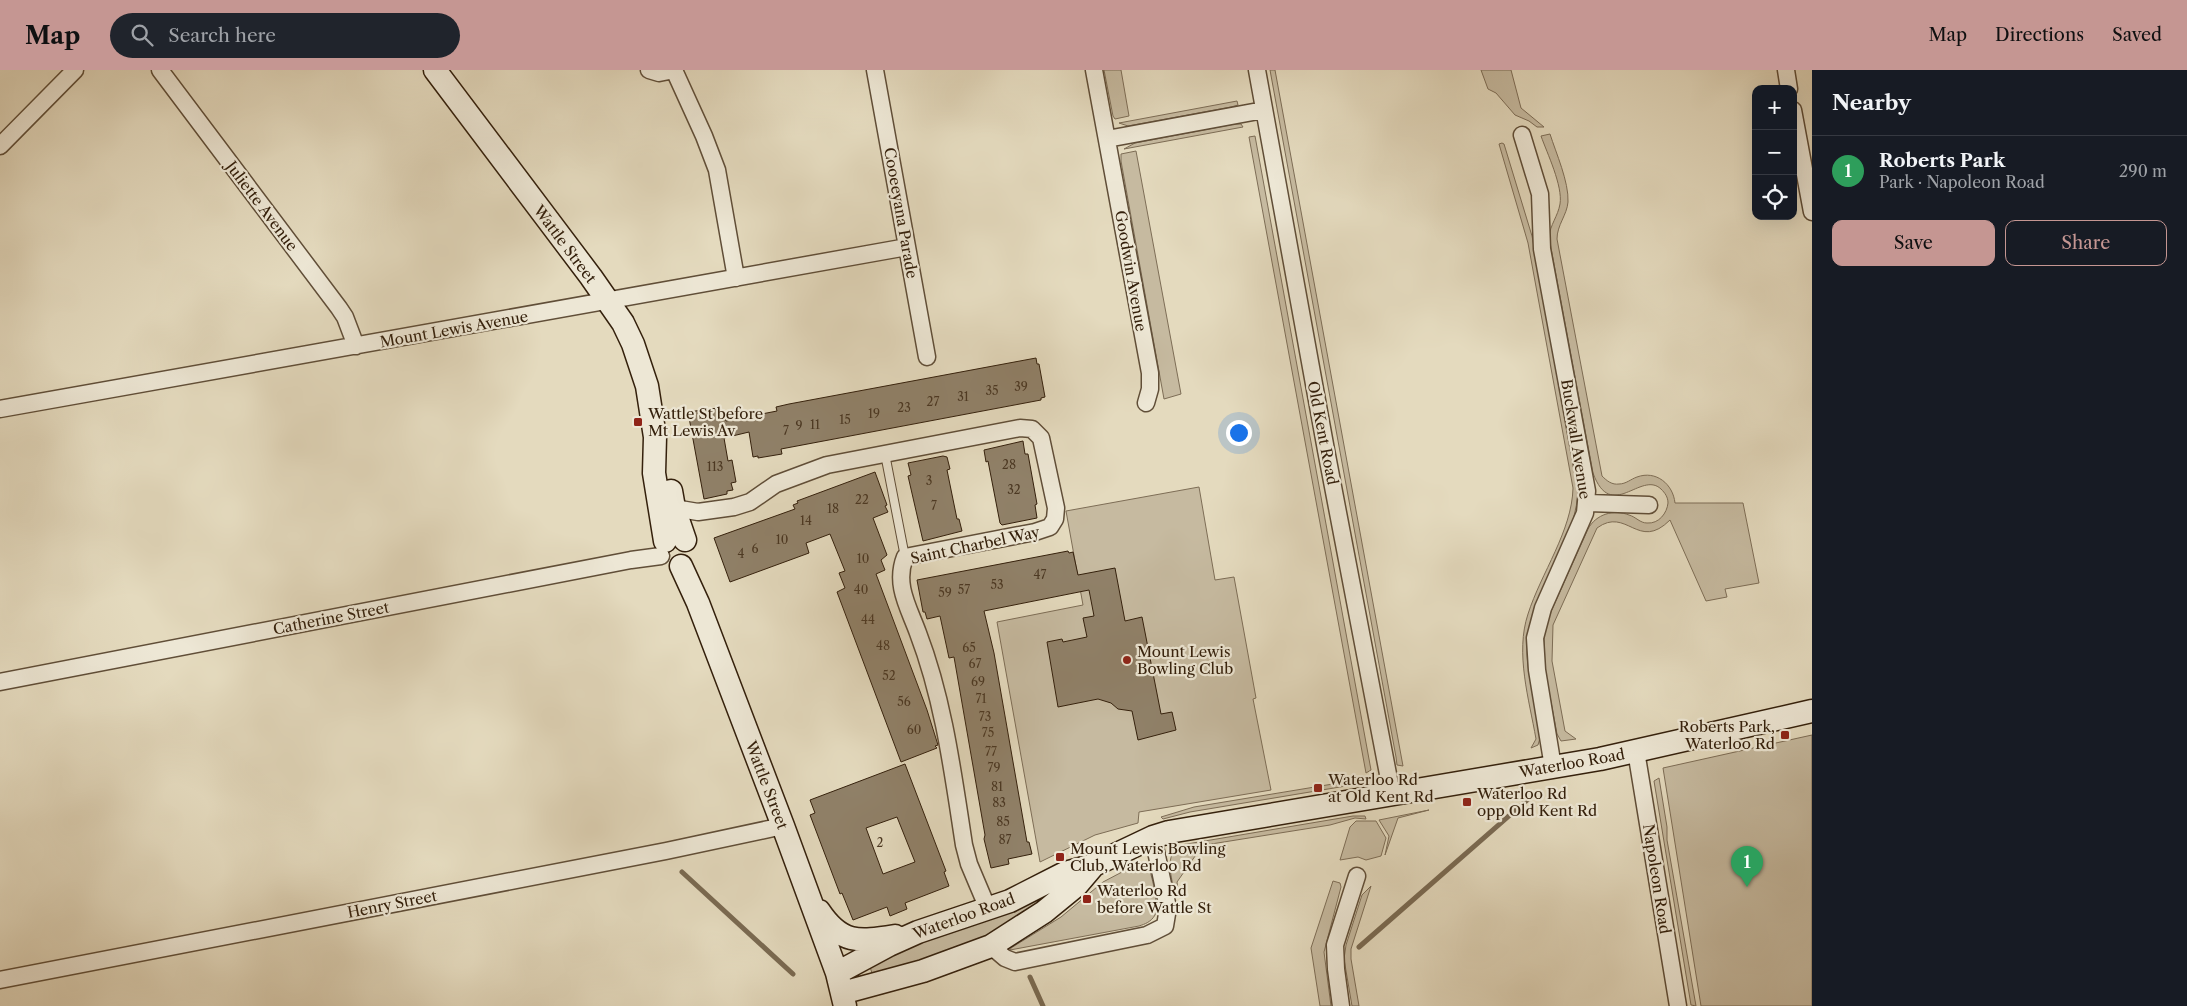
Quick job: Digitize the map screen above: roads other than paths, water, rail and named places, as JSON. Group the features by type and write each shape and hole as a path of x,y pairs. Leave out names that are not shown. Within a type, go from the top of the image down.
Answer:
{"main road":[{"name":"Wattle Street","path":"435,70 623,323 633,344 646,386 655,437 654,473 671,546"},
{"name":"Wattle Street","path":"655,437 666,462 674,508 671,546 667,564 681,566 698,603 783,826 842,990"},
{"name":"Waterloo Road","path":"842,990 889,945 918,932 1010,901 1064,873 1094,865 1153,837 1182,829 1553,767 1636,751 1812,711"},
{"name":"Waterloo Road","path":"842,990 923,971 991,946 1044,912 1077,885 1094,865"},
{"path":"808,894 829,924 848,938 876,938 918,932"}],"street":[{"path":"0,146 74,70"},
{"name":"Juliette Avenue","path":"160,70 339,308 345,317 356,346"},
{"path":"649,70 660,73 674,70 704,136 717,170 736,278"},
{"name":"Cooeeyana Parade","path":"875,70 927,357"},
{"name":"Goodwin Avenue","path":"1094,70 1150,373 1150,389 1146,403"},
{"name":"Old Kent Road","path":"1257,70 1326,450 1392,795"},
{"path":"1786,70 1788,85"},
{"path":"1107,139 1264,110"},
{"path":"1797,130 1812,212"},
{"name":"Buckwall Avenue","path":"1522,136 1540,194 1541,243 1588,503 1582,523 1543,608 1535,638 1537,670 1553,767"},
{"name":"Mount Lewis Avenue","path":"0,409 907,247"},
{"name":"Saint Charbel Way","path":"674,508 698,512 734,507 750,502 776,484 827,465 1027,428 1036,432 1041,438 1056,508 1055,519 1050,527 1035,532 905,557 900,579 933,672 967,858 988,909"},
{"path":"1588,503 1649,505"},
{"name":"Catherine Street","path":"0,682 631,560 671,546"},
{"name":"Napoleon Road","path":"1636,751 1678,1006"},
{"name":"Henry Street","path":"0,980 666,851 783,826"},
{"path":"991,946 1005,958 1015,962 1147,935 1165,926 1168,908 1153,837"},
{"path":"1341,1006 1335,961 1335,945 1357,876"}],"lane":[{"path":"885,454 905,557"}],"waterway":[{"path":"1359,947 1534,794"},
{"path":"682,872 793,974"},
{"path":"1030,977 1043,1006"}],"place":[{"name":"Wattle St before Mt Lewis Av","path":"638,422"},
{"name":"Mount Lewis Bowling Club","path":"1127,660"},
{"name":"Roberts Park, Waterloo Rd","path":"1785,735"},
{"name":"Waterloo Rd at Old Kent Rd","path":"1318,788"},
{"name":"Waterloo Rd opp Old Kent Rd","path":"1467,802"},
{"name":"Mount Lewis Bowling Club, Waterloo Rd","path":"1060,857"},
{"name":"Roberts Park","path":"1747,887"},
{"name":"Waterloo Rd before Wattle St","path":"1087,899"}]}
